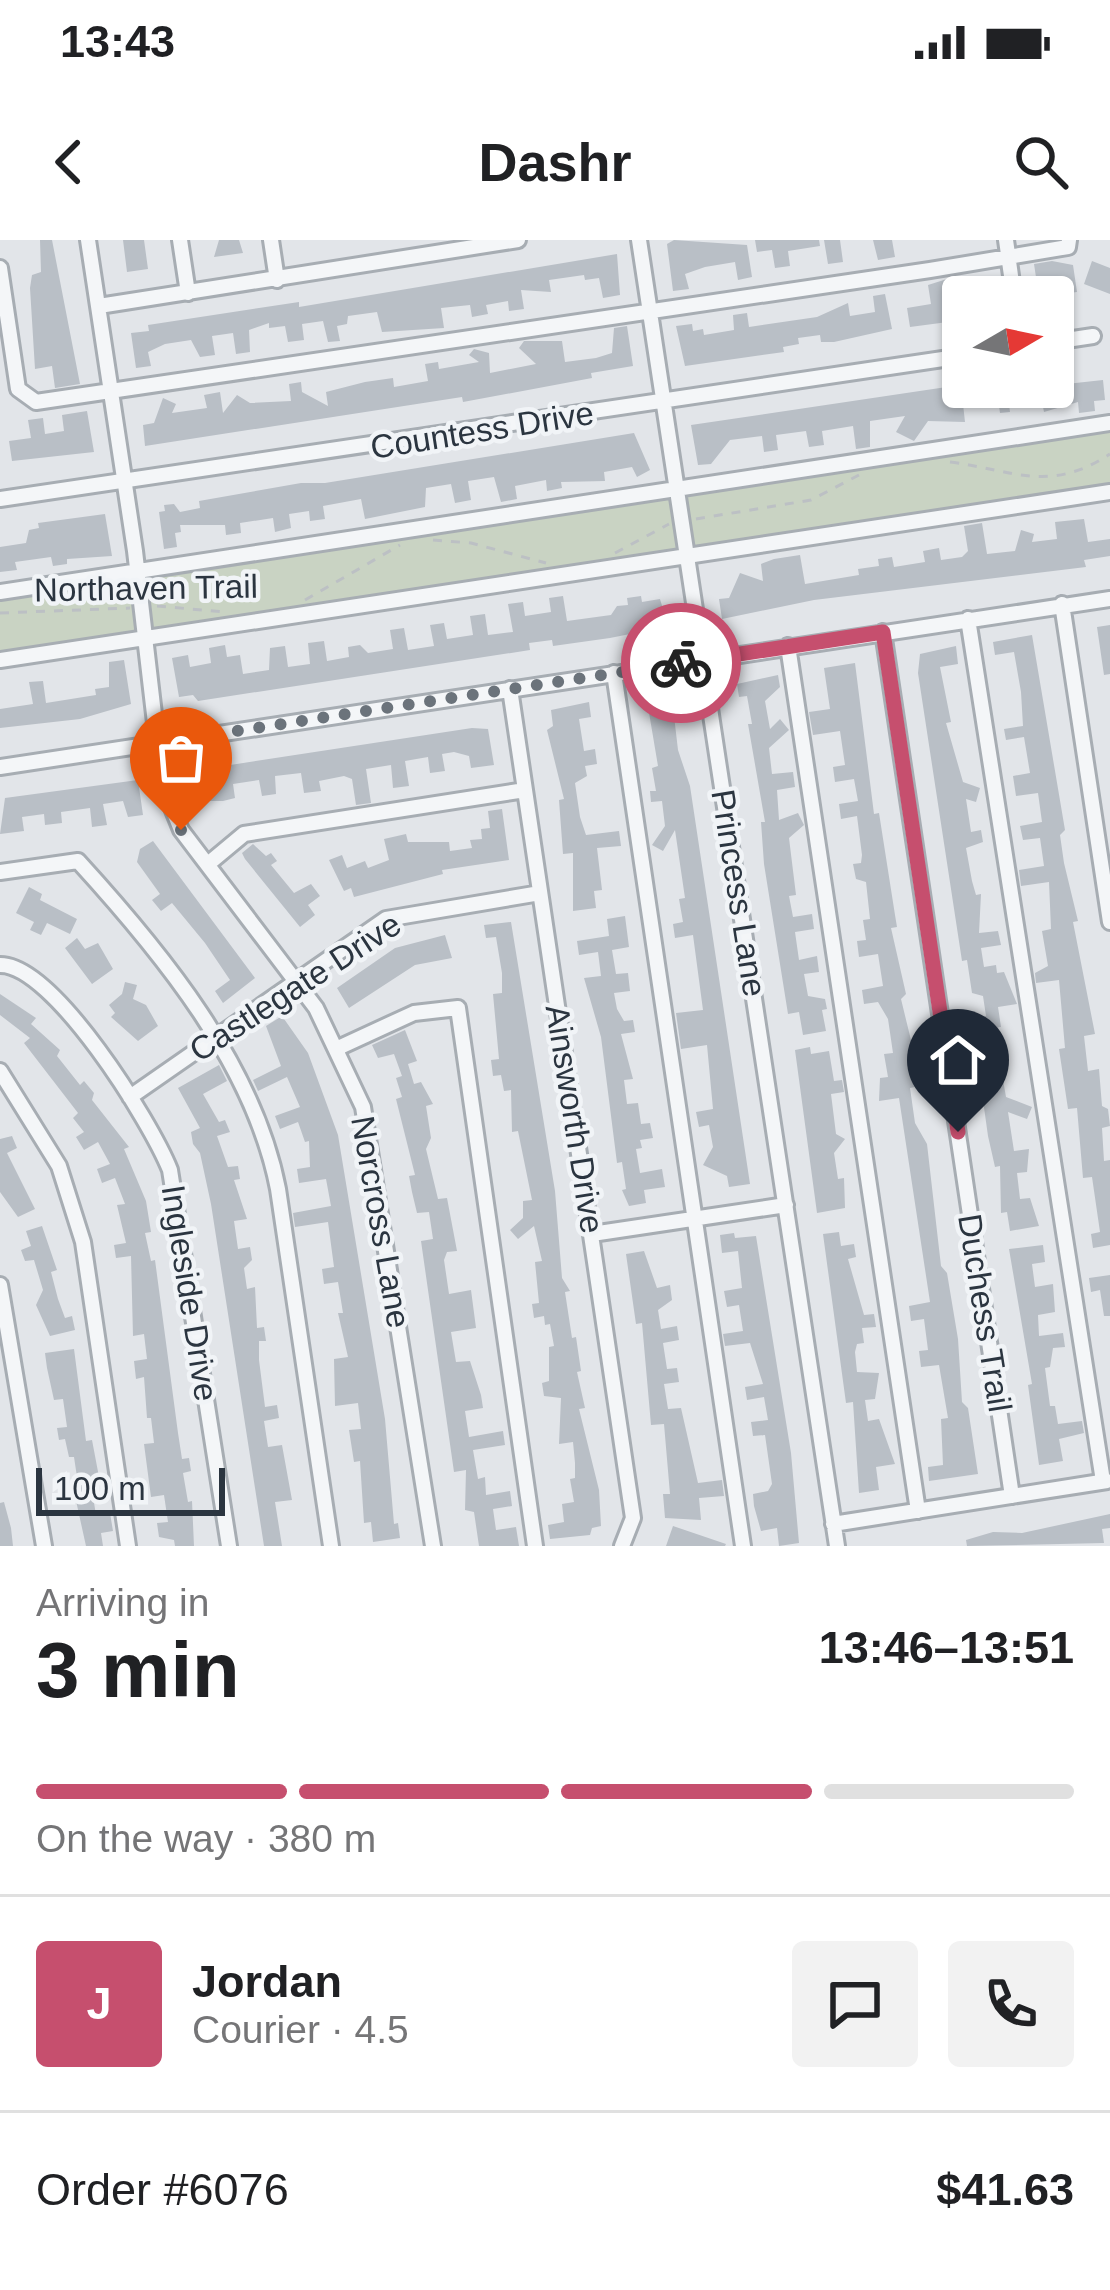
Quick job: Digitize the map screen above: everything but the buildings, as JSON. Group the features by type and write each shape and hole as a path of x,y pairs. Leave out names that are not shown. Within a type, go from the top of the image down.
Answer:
{"street":[{"name":"Norcross Lane","path":"88,240 168,805 296,980 338,1048 374,1153 433,1546"},
{"path":"180,240 188,293"},
{"path":"272,240 277,280"},
{"path":"99,306 277,280 456,245 518,240"},
{"name":"Princess Lane","path":"639,240 836,1546"},
{"path":"0,268 18,389 26,399 112,391 650,309 1007,248 1068,247 1070,240"},
{"path":"1074,339 1093,337"},
{"name":"Countess Drive","path":"0,499 126,484 942,359"},
{"path":"0,592 1110,423"},
{"path":"0,660 1110,492"},
{"path":"0,767 1110,599"},
{"path":"1062,604 1110,922"},
{"path":"833,1524 1106,1481 968,619"},
{"name":"Duchess Trail","path":"883,632 1012,1496"},
{"path":"788,646 918,1511"},
{"path":"614,673 743,1546"},
{"name":"Ainsworth Drive","path":"510,689 633,1518 622,1546"},
{"path":"208,864 244,834 525,790"},
{"path":"0,872 78,861 217,1036 246,1088 273,1165 331,1546"},
{"name":"Castlegate Drive","path":"130,1097 386,919 541,893"},
{"name":"Ingleside Drive","path":"0,964 23,968 38,979 153,1128 176,1191 229,1546"},
{"path":"338,1048 414,1013 458,1008 535,1546"},
{"path":"0,1071 58,1166 83,1243 128,1546"},
{"path":"592,1234 786,1205"},
{"path":"0,1286 44,1546"}],"path":[{"path":"939,461 1009,477 1044,478 1094,465 1110,454"},
{"path":"605,557 652,528 794,505 874,470"},
{"path":"424,541 471,543 525,560 560,563"},
{"name":"Northaven Trail","path":"293,605 380,553 412,543"},
{"name":"Northaven Trail","path":"0,613 184,606 232,613"}],"green space":[{"path":"1110,425 1110,496 0,663 0,592"}],"way so far":[{"path":"181,830 168,805 157,743 681,663"}],"route":[{"path":"681,663 883,632 958,1132"}]}
